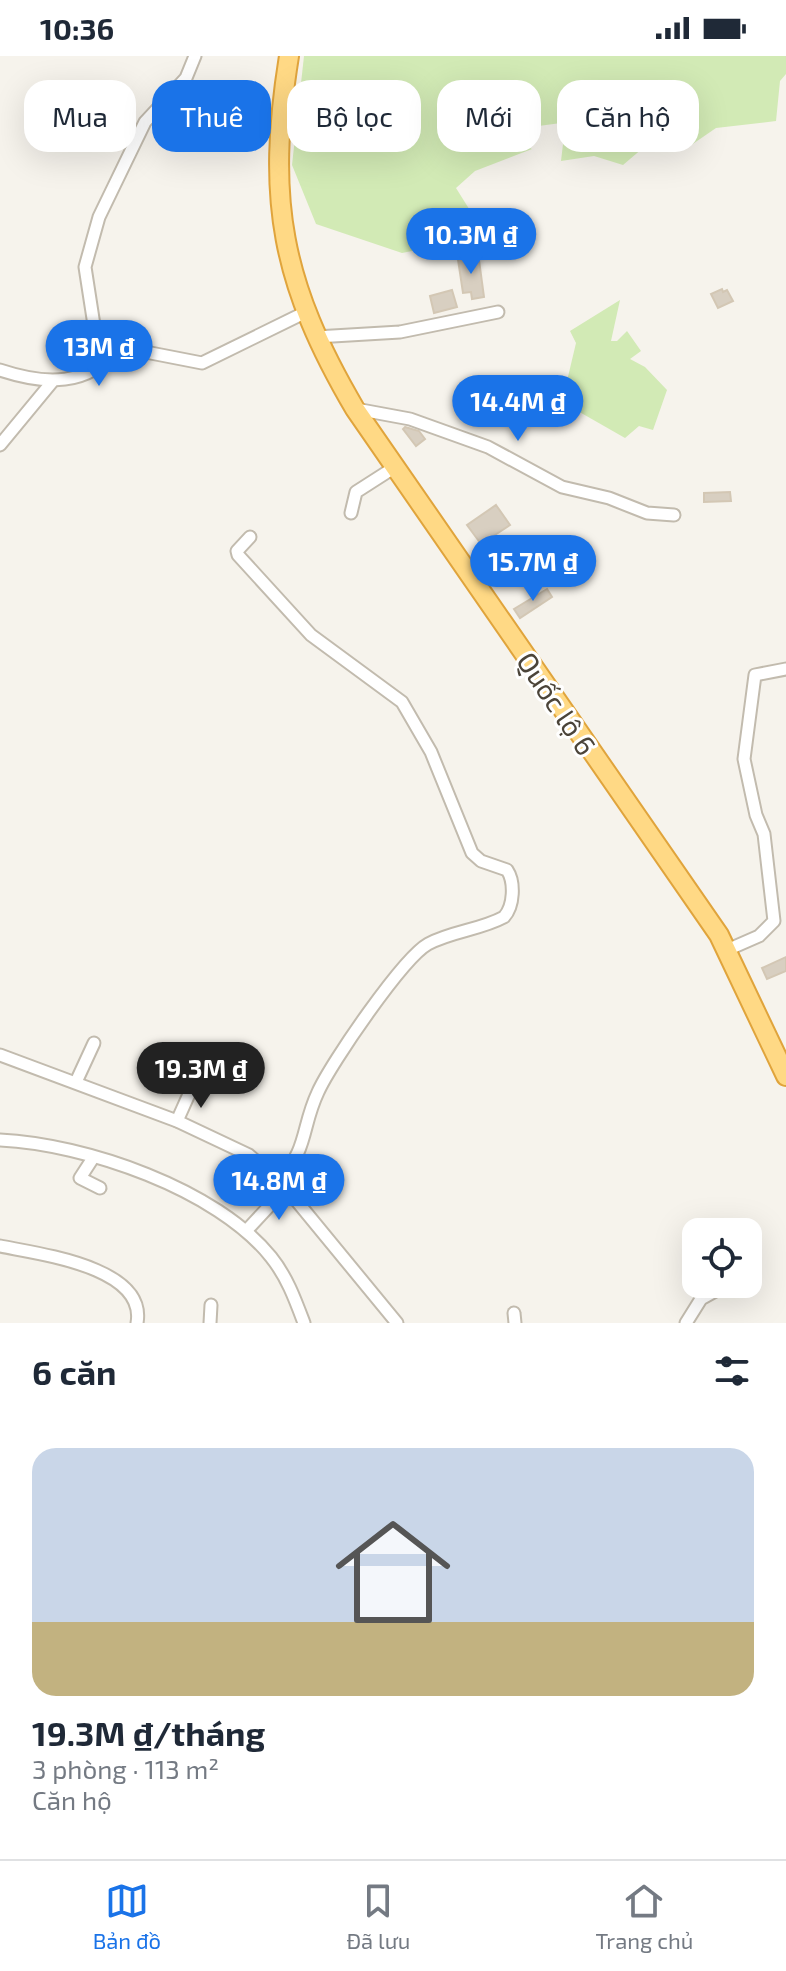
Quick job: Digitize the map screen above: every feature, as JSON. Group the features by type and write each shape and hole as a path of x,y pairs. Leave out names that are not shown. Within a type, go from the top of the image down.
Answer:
{"highway":[{"name":"Quốc lộ 6","path":"289,56 276,163 277,194 292,277 316,337 355,409 727,950 781,1048 786,1076"}],"street":[{"path":"195,56 186,78 149,116 99,217 86,261 94,325 101,336 120,347 202,363 306,312"},
{"path":"316,337 400,332 498,312"},
{"path":"0,370 52,382 92,372 120,347"},
{"path":"0,445 52,382"},
{"path":"355,409 410,419 488,447 562,487 609,498 647,513 674,515"},
{"path":"351,513 356,492 395,467"},
{"path":"246,1231 283,1184 301,1152 312,1107 324,1078 403,965 431,942 504,917 512,904 511,876 507,870 481,861 472,853 431,752 402,702 311,635 238,555 237,551 250,537"},
{"path":"727,950 759,936 774,921 764,834 756,815 744,759 755,675 786,669"},
{"path":"76,1082 94,1043"},
{"path":"0,1055 177,1121 249,1155 283,1184 397,1323"},
{"path":"177,1121 194,1083"},
{"path":"0,1140 40,1143 189,1192 246,1231 281,1270 304,1323"},
{"path":"93,1158 80,1178 100,1188"},
{"path":"0,1246 56,1258 110,1276 133,1294 138,1308 137,1323"},
{"path":"686,1323 703,1298"},
{"path":"210,1323 211,1305"}],"green space":[{"path":"304,56 786,56 786,74 780,81 776,121 716,128 699,140 699,80 557,80 557,124 541,126 541,80 437,80 437,152 524,152 475,171 456,188 486,236 402,253 316,224 292,165 293,152 421,152 421,80 301,80"},
{"path":"562,152 638,152 623,165 594,156 561,161"},
{"path":"620,300 611,341 617,341 627,331 641,351 630,359 645,367 667,390 653,430 639,426 625,438 562,402 576,343 570,331"}],"building":[{"path":"469,252 470,261 479,260 484,297 472,299 471,292 463,293 457,253"},
{"path":"722,289 723,292 727,290 733,301 718,308 711,294"},
{"path":"452,290 457,307 434,313 430,296"},
{"path":"403,429 419,431 425,439 416,446"},
{"path":"730,492 731,501 704,502 704,493"},
{"path":"496,505 510,525 481,544 467,525"},
{"path":"547,589 552,597 520,618 514,609"},
{"path":"786,957 786,971 767,979 762,968"}]}
